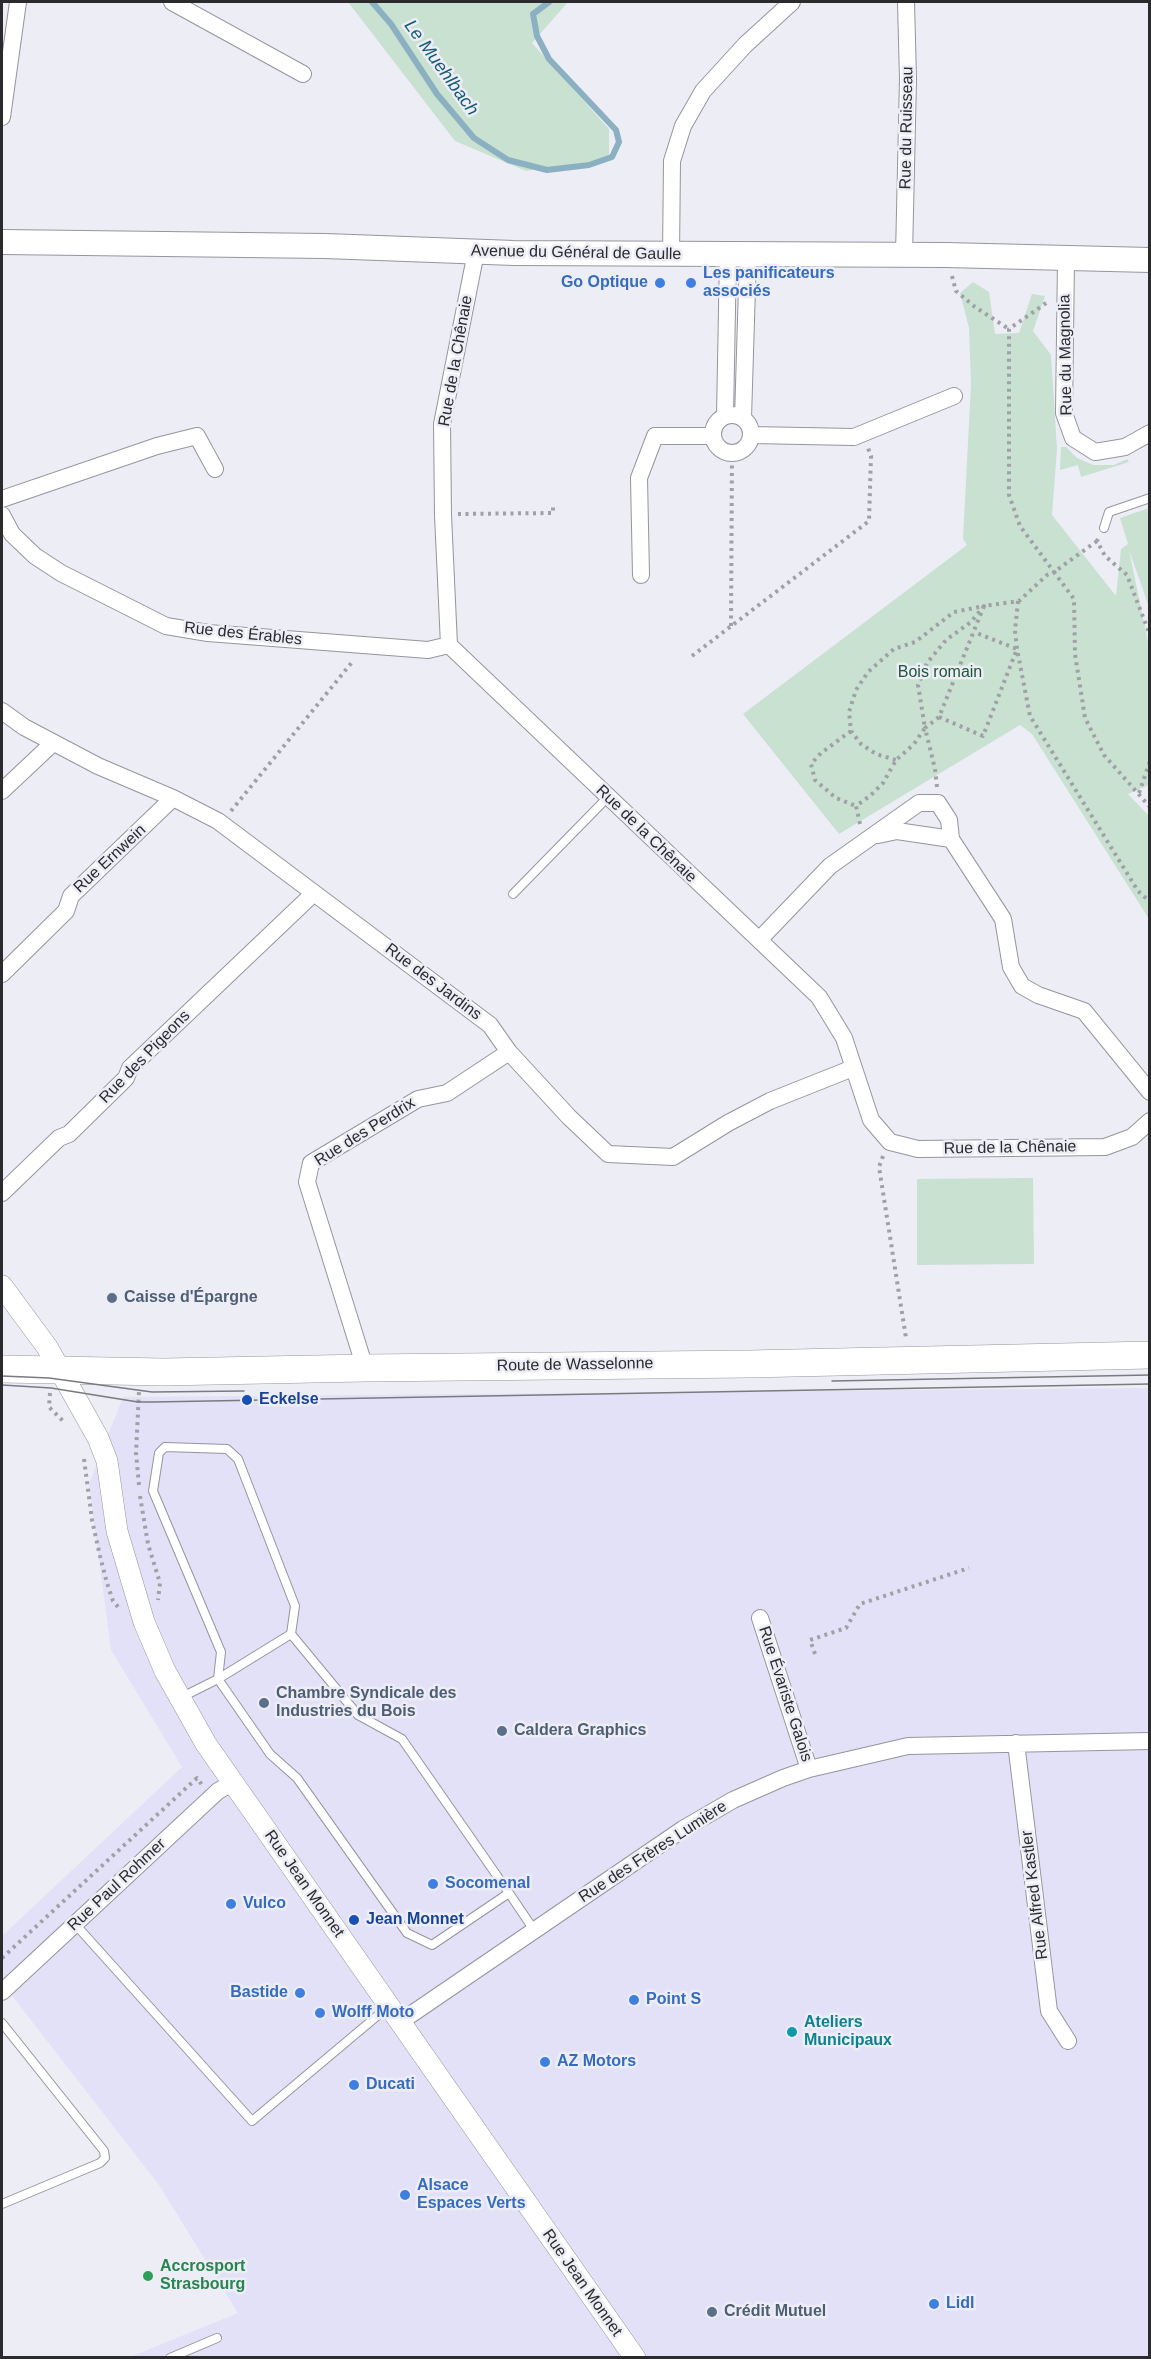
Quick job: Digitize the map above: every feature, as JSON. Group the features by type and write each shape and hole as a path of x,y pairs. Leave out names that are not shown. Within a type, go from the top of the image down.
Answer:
{"main road":[{"name":"Avenue du Général de Gaulle","path":"2,242 325,246 476,252 946,255 1149,260"},
{"name":"Route de Wasselonne","path":"2,1369 56,1379 164,1372 749,1364 1149,1355"}],"street":[{"path":"2,117 18,2"},
{"path":"172,2 303,74"},
{"path":"671,255 672,161 683,126 703,91 745,45 792,2"},
{"name":"Rue du Ruisseau","path":"904,255 908,79 906,2"},
{"name":"Rue de la Chênaie","path":"476,252 442,424 443,514 449,645 819,998 844,1038 871,1120 890,1142 918,1149 1105,1147 1132,1137 1149,1121"},
{"path":"725,416 738,255"},
{"path":"738,255 743,418"},
{"name":"Rue du Magnolia","path":"1066,259 1064,413 1072,438 1095,452 1132,443 1149,433"},
{"path":"751,435 854,437 954,396"},
{"path":"734,414 743,418 750,426 750,441 743,450 732,453 721,450 712,436 717,422 725,416 734,414"},
{"path":"2,499 157,446 197,436 215,469"},
{"path":"641,575 639,478 655,436 712,436"},
{"name":"Rue des Érables","path":"2,515 12,534 35,556 61,573 166,626 208,633 428,650 449,645"},
{"name":"Rue des Jardins","path":"2,711 24,728 53,743 98,766 174,798 221,823 490,1025 510,1052 608,1154 673,1157 728,1123 770,1101 853,1068"},
{"path":"2,791 53,743"},
{"name":"Rue Ernwein","path":"2,974 66,911 71,896 174,798"},
{"path":"759,940 830,866 919,803 938,803 950,820 951,839 1004,919 1011,968 1022,986 1038,995 1084,1011 1149,1092"},
{"path":"868,837 897,831 951,839"},
{"name":"Rue des Pigeons","path":"2,1193 58,1138 69,1134 126,1078 130,1068 314,893"},
{"name":"Rue des Perdrix","path":"365,1368 308,1182 311,1163 418,1099 447,1093 510,1052"},
{"name":"Rue Jean Monnet","path":"2,1286 37,1331 56,1379 90,1422 107,1461 117,1531 144,1622 180,1698 206,1744 635,2358"},
{"name":"Rue Évariste Galois","path":"760,1618 809,1769"},
{"name":"Rue des Frères Lumière","path":"395,2014 534,1930 683,1829 733,1800 809,1769 908,1746 1149,1741"},
{"name":"Rue Alfred Kastler","path":"1016,1743 1049,2012 1068,2041"},
{"name":"Rue Paul Rohmer","path":"2,1992 212,1797 234,1782"}],"lane":[{"path":"1104,528 1109,512 1149,498"},
{"path":"513,894 608,796"},
{"path":"509,1893 432,1945 407,1933 297,1778 270,1754 218,1679 221,1652 153,1491 159,1453 165,1447 227,1449 238,1459 295,1605 291,1634 358,1715 402,1739 509,1893 534,1930"},
{"path":"180,1698 218,1679 291,1634"},
{"path":"75,1924 252,2121 395,2014"},
{"path":"2,2023 104,2151 105,2158 100,2163 2,2204"},
{"path":"170,2358 217,2338"}],"path":[{"path":"946,255 956,291 975,307 1009,329"},
{"path":"1009,329 1064,291"},
{"path":"1009,329 1009,495 1020,526 1074,599 1075,654 1085,718 1104,754 1149,807"},
{"path":"692,656 869,521 871,456 862,434"},
{"path":"731,626 732,453"},
{"path":"443,514 553,513 553,507"},
{"path":"896,760 868,749 851,731 849,712 856,690 868,672 894,649 915,642 954,612 1018,601 1047,575 1097,541 1104,528"},
{"path":"1097,541 1105,556 1128,575 1149,635"},
{"path":"1018,601 1015,631 1030,717 1137,891 1149,902"},
{"path":"855,806 883,783 896,760 914,744 925,728 939,717 984,606"},
{"path":"938,803 935,769 918,685 927,663 945,640 971,622 984,606"},
{"path":"974,632 1017,649"},
{"path":"221,823 366,645"},
{"path":"939,717 983,736 1017,649"},
{"path":"851,731 821,753 811,764 815,780 836,798 855,806"},
{"path":"1139,794 1149,762"},
{"path":"855,806 860,824 868,837"},
{"path":"890,1142 879,1167 907,1347"},
{"path":"56,1379 50,1407 68,1426"},
{"path":"83,1455 92,1520 113,1601 121,1611 144,1622"},
{"path":"815,1654 810,1640 846,1628 860,1604 969,1568"},
{"path":"2,1958 197,1778 212,1797"}],"shaded area":[{"path":"1149,1388 1149,2357 130,2357 238,2313 159,2185 2,1983 2,1936 182,1767 111,1650 89,1484 123,1397"}],"green space":[{"path":"348,2 568,2 532,43 609,129 609,159 526,171 455,141"},
{"name":"Bois romain","path":"973,282 989,292 995,334 1019,333 1032,294 1045,296 1033,331 1051,355 1057,449 1052,515 1116,596 1121,549 1128,544 1120,518 1149,508 1149,607 1129,550 1149,647 1149,785 1128,794 1149,816 1149,919 1032,734 1020,725 839,834 743,714 967,545 963,539 971,384 969,328 960,293"},
{"path":"1061,447 1066,447 1077,458 1093,465 1114,465 1127,459 1129,462 1081,477 1078,465 1060,470"},
{"path":"1033,1178 1034,1264 917,1265 917,1179"}],"waterway":[{"name":"Le Muehlbach","path":"372,2 391,24 437,94 474,138 508,160 547,170 589,165 612,157 619,142 616,130 549,59 537,36 533,14 549,2"}],"tram line":[{"path":"832,1381 1150,1375"},
{"path":"2,1376 49,1378 152,1392 244,1391"},
{"path":"2,1385 51,1388 138,1402 153,1402 1150,1384"}],"place":[{"name":"Go Optique","path":"660,283"},
{"name":"Les panificateurs associés","path":"691,283"},
{"name":"Caisse d'Épargne","path":"112,1298"},
{"name":"Eckelse","path":"247,1400"},
{"name":"Chambre Syndicale des Industries du Bois","path":"264,1703"},
{"name":"Caldera Graphics","path":"502,1731"},
{"name":"Socomenal","path":"433,1884"},
{"name":"Vulco","path":"231,1904"},
{"name":"Jean Monnet","path":"354,1920"},
{"name":"Bastide","path":"300,1993"},
{"name":"Point S","path":"634,2000"},
{"name":"Wolff Moto","path":"320,2013"},
{"name":"Ateliers Municipaux","path":"792,2032"},
{"name":"AZ Motors","path":"545,2062"},
{"name":"Ducati","path":"354,2085"},
{"name":"Alsace Espaces Verts","path":"405,2195"},
{"name":"Accrosport Strasbourg","path":"148,2276"},
{"name":"Lidl","path":"934,2304"},
{"name":"Crédit Mutuel","path":"712,2312"}]}
